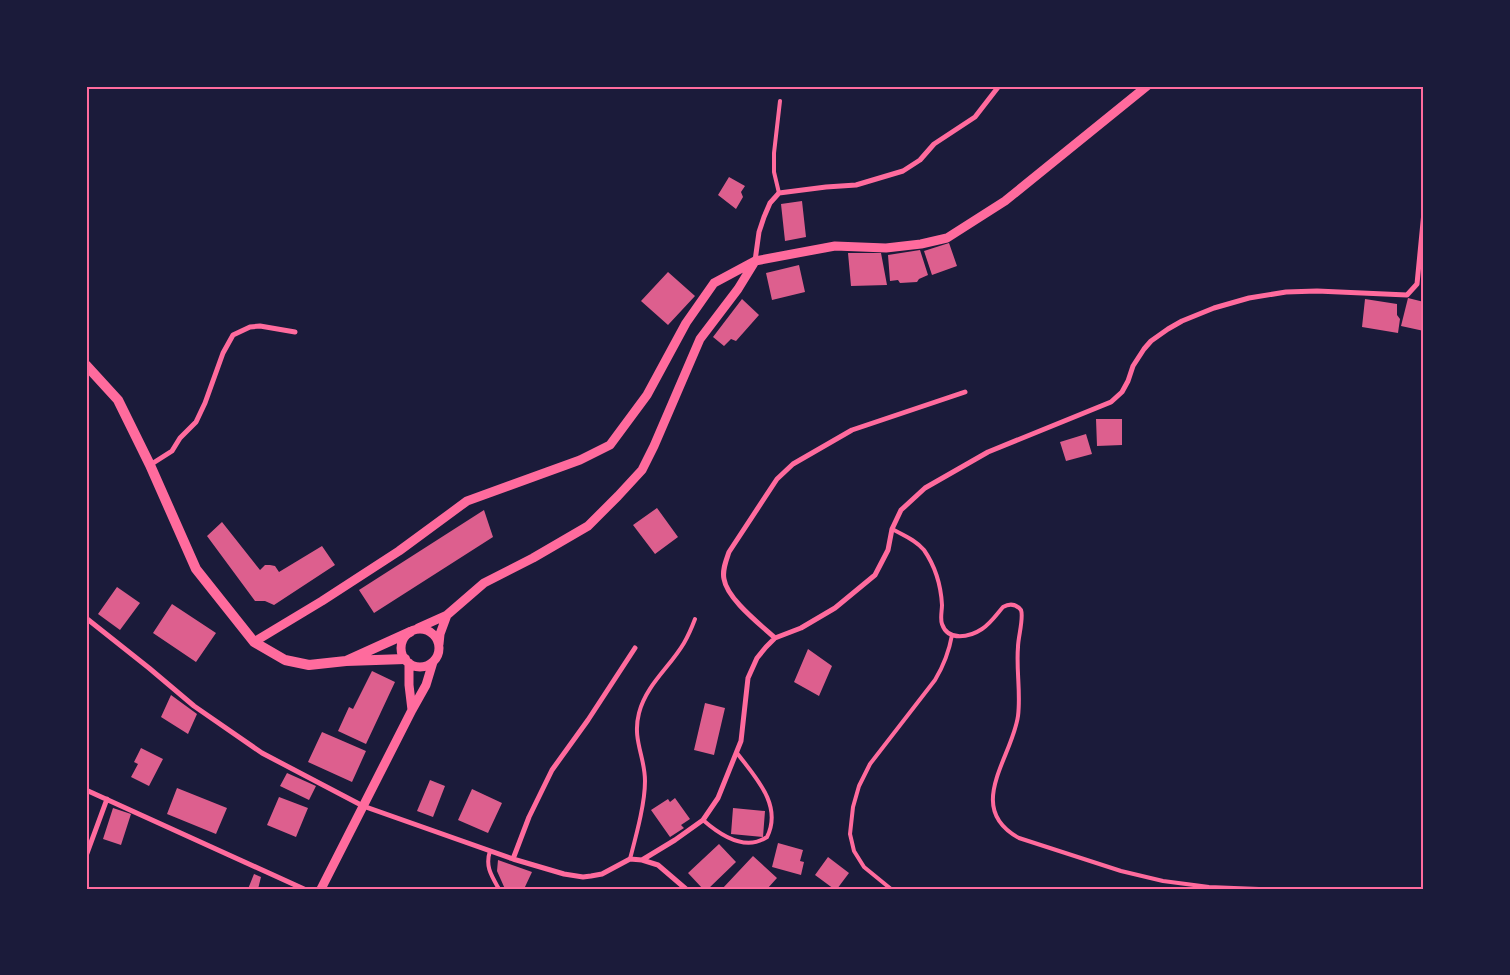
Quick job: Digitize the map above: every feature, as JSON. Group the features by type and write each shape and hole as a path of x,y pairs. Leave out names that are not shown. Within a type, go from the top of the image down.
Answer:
{"main road":[{"path":"86,365 118,400 150,465 196,569 254,642 285,660 309,666 346,661 407,661"},
{"path":"346,661 412,630"}],"street":[{"path":"412,710 407,661 401,647 405,636 412,630 446,615 484,583 533,558 588,526 642,470 700,339 738,289 755,261 759,232 764,217 770,203 779,193 856,185 902,171 920,160 934,144 974,117 999,86"},
{"path":"254,642 399,551 467,500 580,460 610,445 647,395 686,323 714,284 755,261 835,246 886,248 922,244 948,238 1005,201 1147,86"},
{"path":"642,860 703,820 718,798 741,741 748,678 757,658 775,638 801,628 835,608 875,575 888,550 892,529 901,510 925,488 988,452 1111,402 1122,392 1138,358 1151,341 1168,329 1198,313 1249,298 1286,292 1317,291 1407,295 1416,284 1424,212"},
{"path":"150,465 172,451 180,438 196,422 205,403 223,352 233,335 250,327 260,326 295,332"},
{"path":"775,638 737,603 726,586 724,566 729,552 777,479 793,464 852,430 965,392"},
{"path":"321,889 362,806 426,685 433,662 437,657 440,634 446,615"},
{"path":"86,618 150,668 194,706 262,753 362,806 513,859 564,874 583,877 602,874 630,859 642,860 658,865 686,889"},
{"path":"412,630 422,628 433,633 439,644"},
{"path":"513,859 552,770 588,720 635,648"},
{"path":"407,661 414,666 433,662"},
{"path":"86,790 304,889"},
{"path":"86,856 107,798"}],"lane":[{"path":"779,193 774,172 774,153 780,101"},
{"path":"892,529 914,540 925,552 934,569 939,586 942,604 942,623 944,628 952,635 957,637 969,635 983,628 1007,605 1011,604 1018,607 1022,614 1018,649 1018,714 1013,735 993,785 992,795 996,814 1012,834 1049,848 1142,877 1184,885 1259,889"},
{"path":"630,859 638,830 645,781 636,734 638,715 658,676 683,644 695,619"},
{"path":"891,889 864,867 854,851 850,834 853,807 859,786 870,764 942,669 952,635"},
{"path":"703,820 715,831 732,840 754,843 767,837 772,824 770,805 760,783 736,753"},
{"path":"490,851 489,871 499,889"}],"building":[{"path":"729,177 745,186 741,192 743,197 736,209 718,195"},
{"path":"802,201 806,237 785,241 781,204"},
{"path":"949,243 957,266 932,275 924,251"},
{"path":"920,250 928,275 917,282 900,283 898,280 890,281 888,255"},
{"path":"848,253 881,253 887,285 851,286"},
{"path":"799,265 805,292 772,300 766,273"},
{"path":"668,272 695,296 668,325 641,301"},
{"path":"1408,298 1424,302 1424,331 1401,326"},
{"path":"742,299 759,315 736,341 731,339 724,346 713,337"},
{"path":"1365,299 1397,304 1397,315 1400,319 1398,333 1362,327"},
{"path":"1096,419 1122,419 1122,445 1097,446"},
{"path":"1086,434 1092,454 1066,461 1060,442"},
{"path":"657,508 678,537 655,554 633,525"},
{"path":"484,510 493,537 374,613 359,590"},
{"path":"222,522 260,570 265,565 270,565 275,566 279,572 322,546 335,565 274,605 265,601 255,601 207,536"},
{"path":"117,587 140,603 120,630 98,614"},
{"path":"172,604 216,633 196,662 153,633"},
{"path":"808,649 832,666 819,696 794,682"},
{"path":"372,671 395,682 366,744 338,731 349,707 353,709"},
{"path":"171,695 197,714 188,734 161,717"},
{"path":"705,703 725,708 714,755 694,750"},
{"path":"322,732 366,751 352,782 308,762"},
{"path":"141,748 163,759 149,786 131,777 138,764 134,762"},
{"path":"287,773 316,786 309,800 280,786"},
{"path":"430,780 445,786 433,817 417,811"},
{"path":"177,788 227,808 216,834 167,814"},
{"path":"472,789 502,803 488,833 458,820"},
{"path":"279,797 308,808 296,837 267,825"},
{"path":"675,798 690,819 681,825 684,828 670,837 651,810 668,799 670,802"},
{"path":"113,808 131,814 121,845 103,839"},
{"path":"733,808 765,811 763,837 731,834"},
{"path":"778,843 803,850 800,861 804,862 801,875 772,867"},
{"path":"719,844 736,862 708,889 703,889 688,873"},
{"path":"753,856 777,878 767,889 722,889"},
{"path":"828,857 849,873 837,889 834,889 815,875"},
{"path":"498,860 532,872 524,889 505,889 497,871"},
{"path":"254,874 261,877 258,889 248,889"}]}
